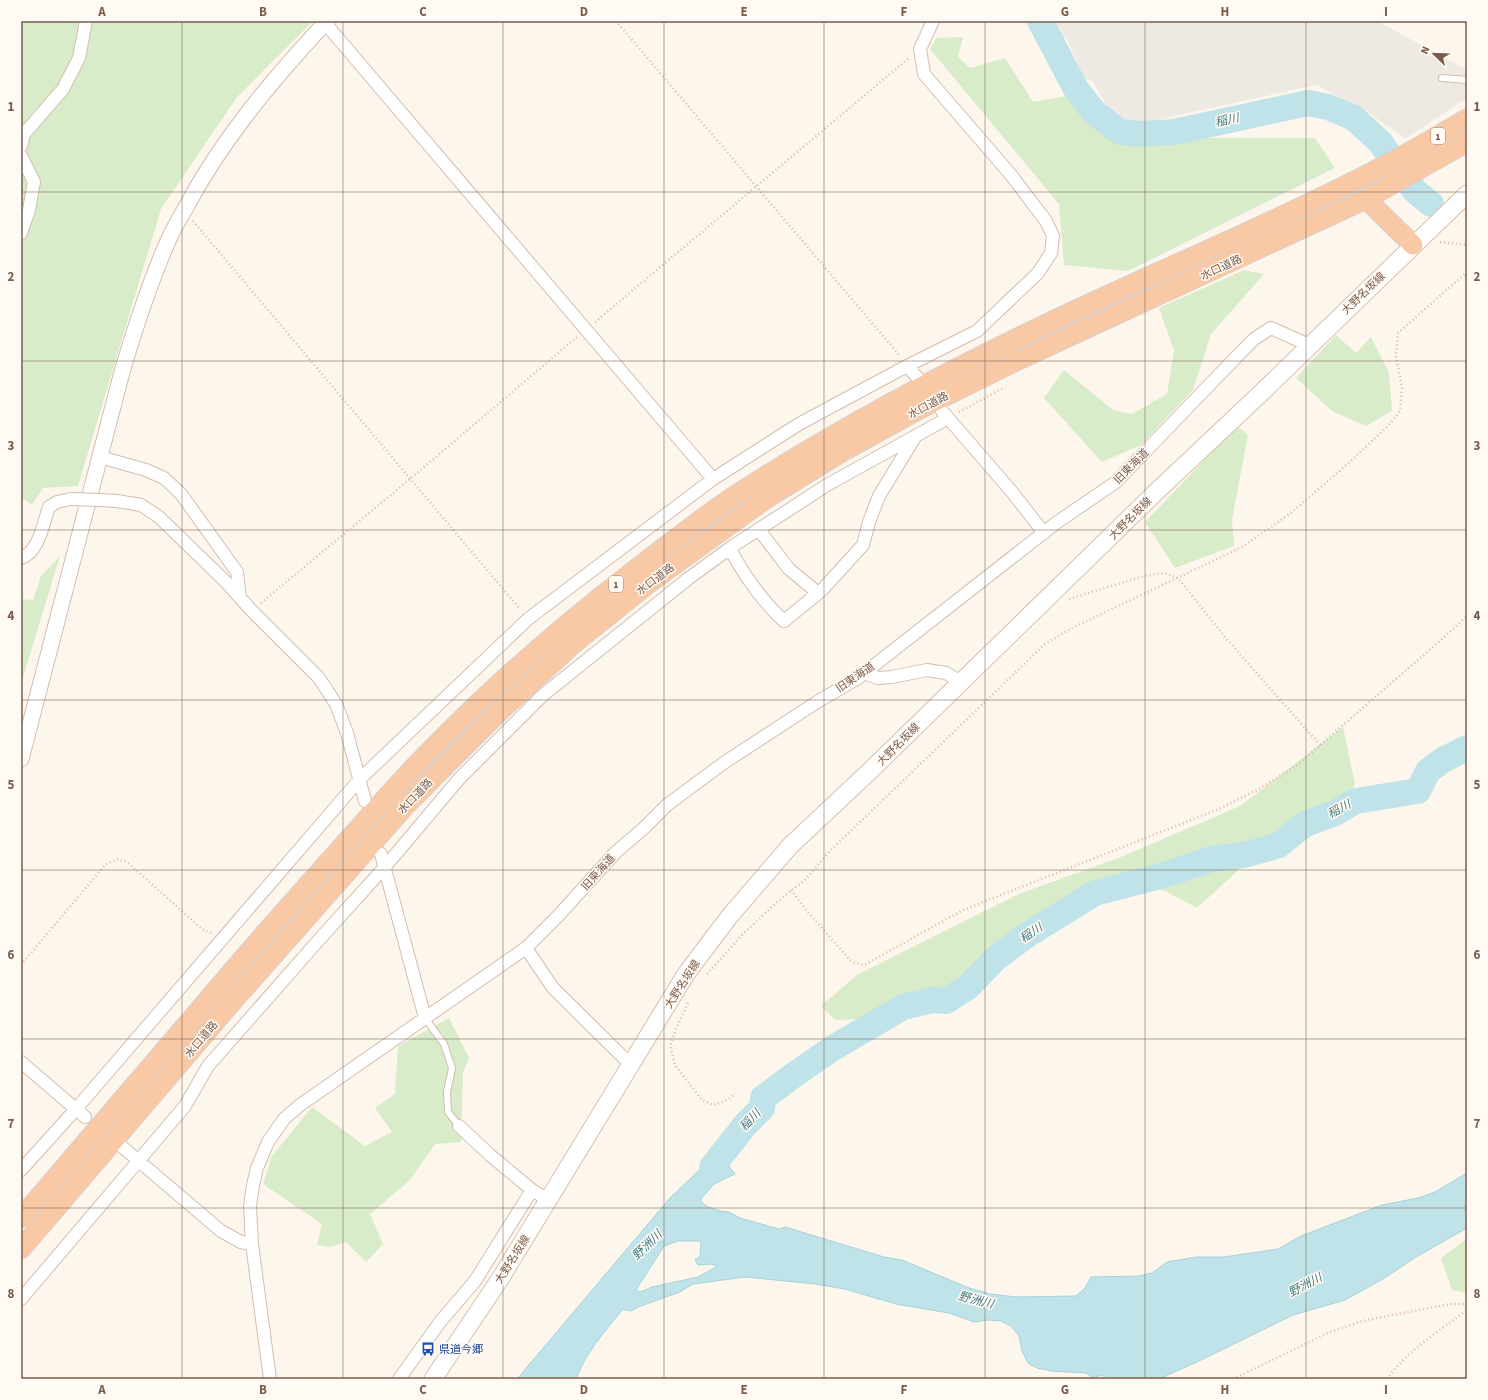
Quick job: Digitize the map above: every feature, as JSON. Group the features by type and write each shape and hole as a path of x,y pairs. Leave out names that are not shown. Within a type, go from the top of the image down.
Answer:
{"highway":[{"name":"水口道路","path":"21,1218 228,975 420,760 491,690 540,646 591,604 672,542 723,504 777,469 834,434 950,371 1060,318 1286,214 1379,168 1467,119"},
{"name":"水口道路","path":"21,1249 237,996 406,805 496,715 573,644 643,588 767,498 840,453 925,406 1014,362 1366,199 1467,142"},
{"path":"1366,199 1413,245"}],"main road":[{"name":"大野名坂線","path":"433,1379 500,1279 686,974 729,917 790,846 872,769 1309,345 1467,194"}],"street":[{"path":"21,146 24,134 63,89 79,58 86,21"},
{"path":"21,1170 76,1109 360,779 528,619 713,479 799,424 907,366 977,331 1038,273 1051,253 1053,236 1046,221 1011,175 924,74 920,49 933,21"},
{"path":"21,759 122,372 140,310 168,240 198,184 241,121 287,64 326,22 713,479"},
{"path":"21,156 34,182 29,210 21,233"},
{"name":"旧東海道","path":"270,1379 252,1244 250,1206 253,1185 268,1142 284,1119 300,1105 526,948 558,916 616,852 644,828 667,805 725,762 864,673 1044,533 1116,482 1254,339 1271,328 1309,345"},
{"path":"907,366 917,377"},
{"path":"21,1299 186,1106 208,1066 384,868 459,779 543,695 689,578 758,530 827,485 915,436 945,414 1012,492 1044,533"},
{"path":"730,549 769,608 784,621 818,593 863,545 869,522 879,496 915,436"},
{"path":"100,457 146,470 164,478 181,494 237,572 240,598"},
{"path":"21,558 28,556 34,548 48,507 57,502 71,499 117,501 141,505 159,517 319,678 336,704 347,733 365,801"},
{"path":"758,530 789,569 818,593"},
{"path":"864,673 878,678 892,677 927,670 946,673 961,682"},
{"path":"381,854 425,1018"},
{"path":"526,948 553,988 631,1066"},
{"path":"21,1062 85,1117"},
{"path":"459,1126 490,1155 532,1190 548,1200"},
{"path":"120,1145 221,1231 240,1242 252,1244"},
{"path":"399,1379 440,1322 474,1281 532,1190"}],"lane":[{"path":"1442,78 1467,80"},
{"path":"425,1018 444,1044 452,1068 447,1092 448,1112 459,1126"}],"path":[{"path":"616,21 907,366"},
{"path":"252,611 920,49"},
{"path":"193,220 528,619"},
{"path":"686,974 693,980 700,982 744,933 777,902 806,879 830,851 1045,644 1074,627 1242,548 1291,513 1351,461 1388,426 1400,411 1402,387 1396,356 1398,333 1467,272"},
{"path":"1064,600 1144,576 1164,573 1178,578 1225,637 1320,745"},
{"path":"791,890 807,911 850,960 864,965 963,910 1219,809 1257,790 1296,766 1467,616"},
{"path":"21,965 105,864 117,858 127,862 202,929 223,937"},
{"path":"689,1002 675,1031 670,1046 675,1065 702,1100 713,1105 725,1101 736,1094"},
{"path":"1233,1379 1328,1333 1362,1321 1450,1304 1467,1304"},
{"path":"1387,1379 1396,1367 1419,1345 1467,1310"}],"shaded area":[{"path":"1053,21 1377,21 1467,70 1467,98 1405,139 1365,110 1316,85 1143,123 1126,120 1110,111 1091,79 1085,80 1066,37 1062,39"}],"green space":[{"path":"21,21 313,21 237,97 161,209 78,486 43,488 32,505 21,497"},
{"path":"963,37 958,57 970,68 1005,58 1033,102 1077,94 1123,138 1315,138 1335,168 1128,271 1064,265 1059,204 930,49 936,38"},
{"path":"1244,270 1264,274 1211,334 1193,390 1141,445 1102,462 1044,398 1064,370 1113,410 1132,414 1167,394 1174,350 1159,308"},
{"path":"1336,335 1356,353 1371,337 1389,373 1392,411 1366,426 1332,411 1296,378"},
{"path":"1237,426 1248,435 1232,520 1234,546 1175,568 1145,522"},
{"path":"60,556 21,684 21,599 33,600 41,576"},
{"path":"1343,727 1355,784 1339,821 1273,838 1197,908 1165,891 1132,878 1061,908 948,992 867,1019 835,1020 821,1006 857,975 1019,894 1121,857 1240,806"},
{"path":"449,1018 469,1058 463,1072 461,1142 435,1144 410,1180 370,1214 383,1244 366,1262 346,1242 330,1247 317,1245 322,1224 263,1184 272,1156 312,1107 365,1146 392,1132 375,1108 395,1094 398,1046"},
{"path":"1467,1239 1467,1293 1452,1290 1441,1258"}],"water":[{"name":"野洲川","path":"736,1135 727,1161 735,1174 714,1184 700,1200 706,1206 720,1211 729,1212 740,1218 779,1229 785,1227 884,1257 902,1260 969,1288 991,1294 1016,1297 1076,1296 1085,1288 1091,1277 1139,1276 1152,1273 1167,1262 1196,1257 1224,1257 1278,1249 1301,1236 1382,1205 1418,1198 1435,1192 1467,1173 1467,1228 1416,1257 1383,1279 1345,1300 1293,1315 1159,1379 1108,1379 1102,1375 1093,1378 1086,1373 1052,1371 1037,1368 1028,1363 1022,1351 1019,1336 1011,1326 1001,1321 988,1320 974,1322 949,1313 896,1304 845,1289 816,1284 745,1277 693,1284 680,1292 631,1311 623,1309 591,1351 576,1379 517,1379 670,1198","holes":["678,1241 701,1241 700,1256 695,1260 698,1265 711,1264 718,1266 698,1277 652,1287 640,1292 636,1290 664,1246"]}],"waterway":[{"name":"稲川","path":"1040,21 1076,89 1094,112 1120,132 1140,134 1174,132 1308,103 1328,107 1354,118 1380,142 1415,191 1431,204"},
{"name":"稲川","path":"712,1167 746,1124 762,1108 763,1098 791,1077 833,1048 903,1007 932,1000 946,1001 968,987 996,958 1027,935 1095,893 1164,875 1212,859 1248,854 1279,845 1305,824 1335,813 1355,801 1418,791 1428,771 1443,760 1467,748"}],"place":[{"name":"県道今郷","path":"428,1349"}]}
